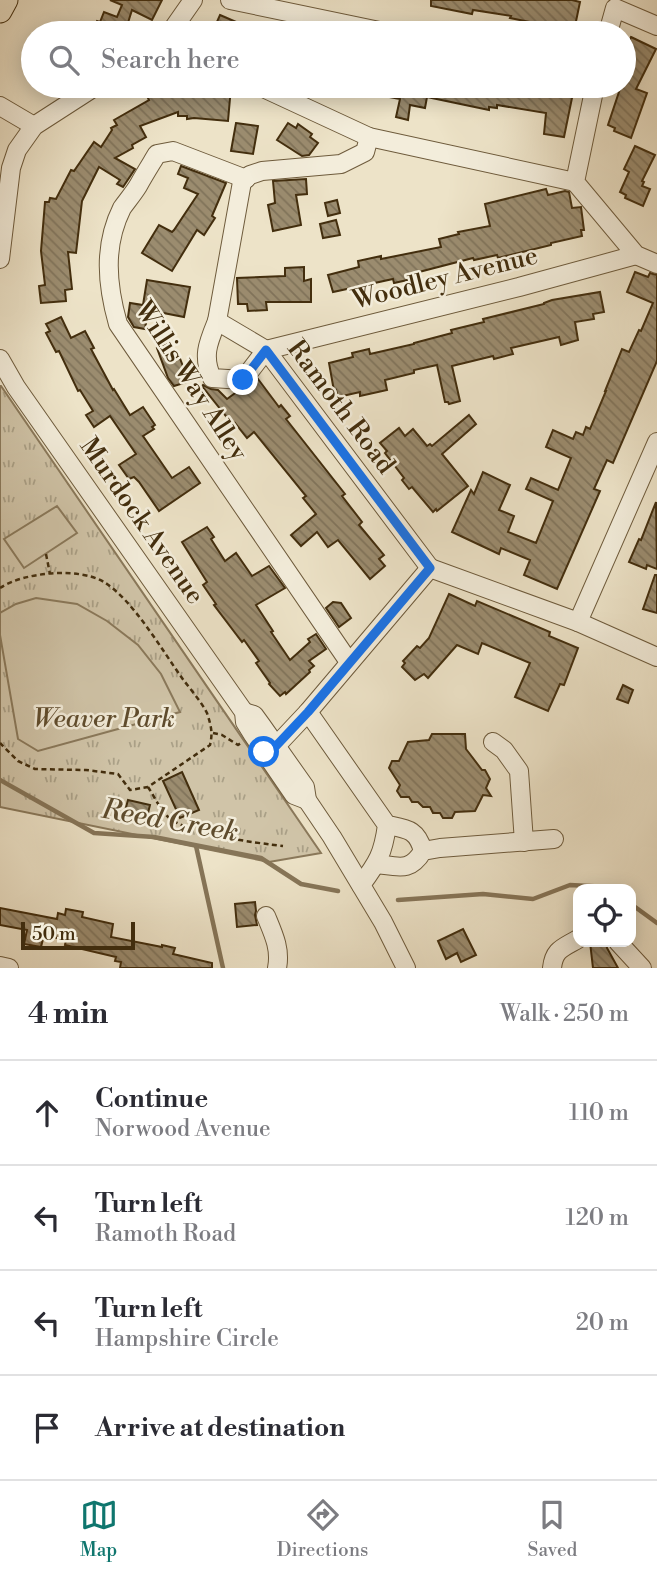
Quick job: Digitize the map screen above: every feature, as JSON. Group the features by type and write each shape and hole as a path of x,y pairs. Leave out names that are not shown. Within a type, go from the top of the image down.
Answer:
{"main road":[{"path":"0,11 6,0"}],"street":[{"path":"178,21 193,0"},
{"path":"230,0 331,21"},
{"path":"611,21 615,8 657,26"},
{"path":"0,259 11,168 17,150 34,126 77,98"},
{"path":"285,98 369,137 575,182 636,255 657,264"},
{"path":"575,182 592,98"},
{"path":"0,107 34,126"},
{"path":"266,350 243,380 212,378 207,366 207,346 217,321 242,182 262,171 341,164 365,152 369,137"},
{"name":"Willis Way Alley","path":"246,179 173,151 157,154 122,208 108,249 112,304 124,334 349,662"},
{"name":"Woodley Avenue","path":"266,350 520,287 636,255"},
{"name":"Ramoth Road","path":"217,321 266,350 430,568"},
{"name":"Murdock Avenue","path":"0,359 16,387 244,712 245,722 253,735 270,749"},
{"path":"578,622 657,442"},
{"path":"270,749 308,712 430,568 578,622 657,657"},
{"name":"Murdock Avenue","path":"244,712 254,715 294,795 307,800 332,837 383,922 405,968"},
{"path":"308,712 387,825 413,832 420,840 423,851 417,861 409,866 377,864"},
{"path":"492,742 505,750 519,771 524,842"},
{"path":"361,885 377,864 387,825"},
{"path":"423,851 554,839"},
{"path":"266,916 276,940 277,968"},
{"path":"552,968 558,950 573,942"},
{"path":"623,947 642,968"},
{"path":"0,966 9,968"}],"path":[{"path":"47,554 50,574"},
{"path":"0,587 21,579 50,574 81,573 104,582 128,602 206,711 213,733 210,745 148,787 130,790 118,774 35,769 18,761 0,743"},
{"path":"213,733 238,745 253,735"},
{"path":"148,787 167,817 189,827 244,842 283,846"}],"green space":[{"name":"Weaver Park","path":"0,386 321,853 269,862 0,807"},
{"path":"57,506 77,533 24,568 4,539"},
{"path":"36,598 77,604 107,621 138,645 161,674 180,712 38,751 18,739 0,635 0,613 16,604"}],"building":[{"path":"110,0 162,0 152,20 132,10 129,21 100,21 104,12 117,17 122,5"},
{"path":"431,0 580,2 576,21 525,21 510,18 511,16 473,10 472,14 431,6"},
{"path":"220,15 234,21 217,21"},
{"path":"636,39 656,49 636,89"},
{"path":"636,89 647,93 631,138 614,131 615,128 608,125 617,98 636,98"},
{"path":"148,98 230,98 228,121 187,119 187,116 178,116 178,112 140,126 146,137 115,158 135,169 123,187 117,184 120,180 99,167 82,201 76,253 68,252 72,289 65,290 66,301 41,303 39,286 45,285 41,251 45,202 49,202 50,198 56,199 71,170 74,171 94,142 101,147 111,128 117,125 114,120 149,100"},
{"path":"395,98 427,98 425,108 410,105 408,120 396,117 400,99"},
{"path":"432,98 572,98 564,137 544,134 546,113 497,105 497,108 489,107 489,110"},
{"path":"236,123 258,126 253,154 231,151"},
{"path":"288,123 296,128 298,124 312,134 310,137 318,143 309,155 302,156 277,140"},
{"path":"635,146 655,155 642,181 642,186 650,189 643,206 625,198 626,195 620,192 629,172 624,169"},
{"path":"181,166 226,183 212,216 215,218 204,235 197,230 172,271 142,253 159,225 172,232 174,230 198,194 184,188 188,178 178,174"},
{"path":"306,179 307,194 296,195 301,225 273,231 268,205 275,203 273,181"},
{"path":"546,189 548,195 569,192 572,208 581,207 584,230 581,230 582,236 498,258 497,255 474,260 473,258 419,272 421,277 394,283 393,279 333,292 328,275 359,267 358,261 441,247 439,239 490,226 485,204"},
{"path":"337,200 340,213 328,216 325,203"},
{"path":"336,220 340,235 323,238 320,224"},
{"path":"304,267 304,281 311,279 311,302 266,302 267,310 248,311 247,304 238,304 237,278 285,276 285,268"},
{"path":"635,272 648,277 650,273 657,275 657,361 613,463 607,460 594,489 600,491 557,589 524,575 530,560 501,548 499,554 452,532 471,490 474,494 483,472 510,485 499,510 514,516 508,532 536,543 553,501 526,489 531,478 558,490 571,458 546,447 553,430 573,439 576,432 583,435 586,427 590,429 622,349 629,352 639,330 641,331 653,303 627,292"},
{"path":"147,280 190,287 184,317 148,310 145,329 134,327 128,317 130,303 143,305"},
{"path":"600,292 604,312 593,314 594,319 575,322 578,340 561,345 559,337 511,348 513,354 452,366 460,401 449,404 445,402 437,365 385,380 387,390 360,396 360,392 338,397 336,390 334,391 329,363 353,357 352,353 369,349 370,354 414,344 452,333 451,330 484,322 483,319 552,300"},
{"path":"61,317 71,338 85,331 94,348 91,349 130,415 143,407 155,425 152,427 154,429 143,436 172,478 189,467 200,483 159,511 139,482 134,477 129,479 119,465 136,454 110,416 94,427 86,415 93,411 80,390 78,391 59,351 56,352 46,333 50,331 46,324"},
{"path":"168,344 171,353 177,351 187,382 174,386 168,378 157,348"},
{"path":"258,379 279,407 281,405 290,416 286,419 345,494 342,496 362,522 359,525 384,555 379,559 385,566 370,579 338,540 328,547 317,532 301,546 291,535 316,514 303,498 306,496 254,432 247,438 202,386 218,390 227,399 238,391 248,390"},
{"path":"469,415 476,424 442,454 468,486 433,512 412,487 409,489 402,480 404,478 380,443 399,428 405,436 413,429 427,446 432,446"},
{"path":"656,502 657,569 647,565 646,569 629,562"},
{"path":"207,527 225,561 236,553 252,576 269,566 285,588 256,605 290,660 310,642 308,639 316,634 326,649 309,661 314,666 310,672 286,694 285,692 280,696 269,684 256,663 259,661 214,605 216,604 203,585 207,582 182,542"},
{"path":"657,575 657,613 643,609"},
{"path":"449,594 475,606 477,601 550,632 549,636 578,648 564,685 560,684 548,711 515,697 530,663 482,643 478,654 457,645 428,678 424,674 415,680 402,667 405,663 403,661 429,638"},
{"path":"333,602 341,603 351,618 339,627 326,608"},
{"path":"623,685 633,690 628,703 617,699"},
{"path":"432,734 465,734 466,749 490,779 486,788 491,796 483,795 475,811 455,812 452,818 443,818 440,813 433,813 430,807 412,802 409,797 401,797 397,791 400,785 389,768 392,761 399,761 408,742 429,740"},
{"path":"182,772 199,810 180,818 163,781"},
{"path":"128,800 150,805 147,817 125,811"},
{"path":"255,902 257,925 237,927 235,904"},
{"path":"0,908 57,919 58,913 65,915 66,909 83,912 82,917 113,924 111,937 175,948 173,954 212,963 212,968 120,968 121,962 115,961 116,957 65,945 66,940 44,935 41,947 24,944 27,930 0,925"},
{"path":"463,929 476,955 461,962 457,953 446,959 438,941"},
{"path":"591,947 607,947 618,968 593,968"}],"waterway":[{"name":"Reed Creek","path":"0,780 94,833 154,837 261,858 301,884 338,891"},
{"path":"196,846 223,968"},
{"name":"Reed Creek","path":"398,900 483,894 533,899 573,885"},
{"name":"Reed Creek","path":"636,908 657,923"}],"route":[{"path":"243,380 266,350 430,568 308,712 276,746 264,752"}]}
